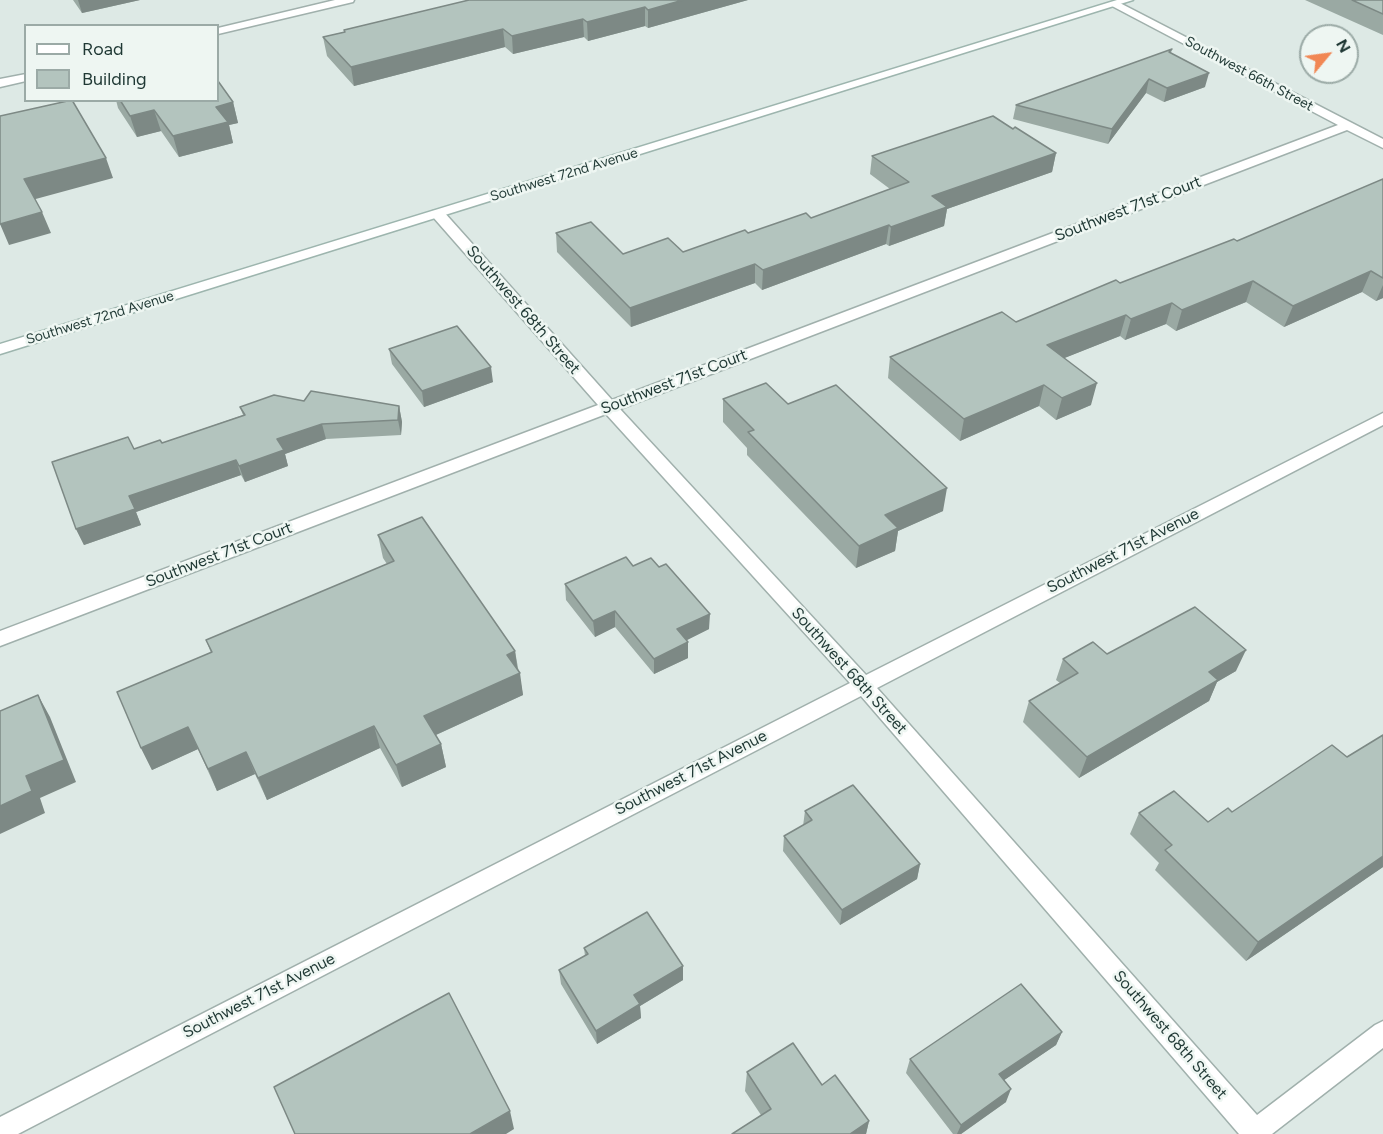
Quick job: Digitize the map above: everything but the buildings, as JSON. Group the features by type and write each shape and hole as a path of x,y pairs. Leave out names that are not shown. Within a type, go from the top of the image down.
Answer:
{"street":[{"path":"219,31 349,0"},
{"name":"Southwest 72nd Avenue","path":"0,349 1128,0"},
{"name":"Southwest 66th Street","path":"1116,4 1383,144"},
{"path":"0,83 24,77"},
{"name":"Southwest 71st Court","path":"0,639 1347,126"},
{"name":"Southwest 68th Street","path":"438,214 863,685 1254,1133"},
{"name":"Southwest 71st Avenue","path":"0,1130 1383,418"},
{"path":"1254,1133 1383,1033"}]}
